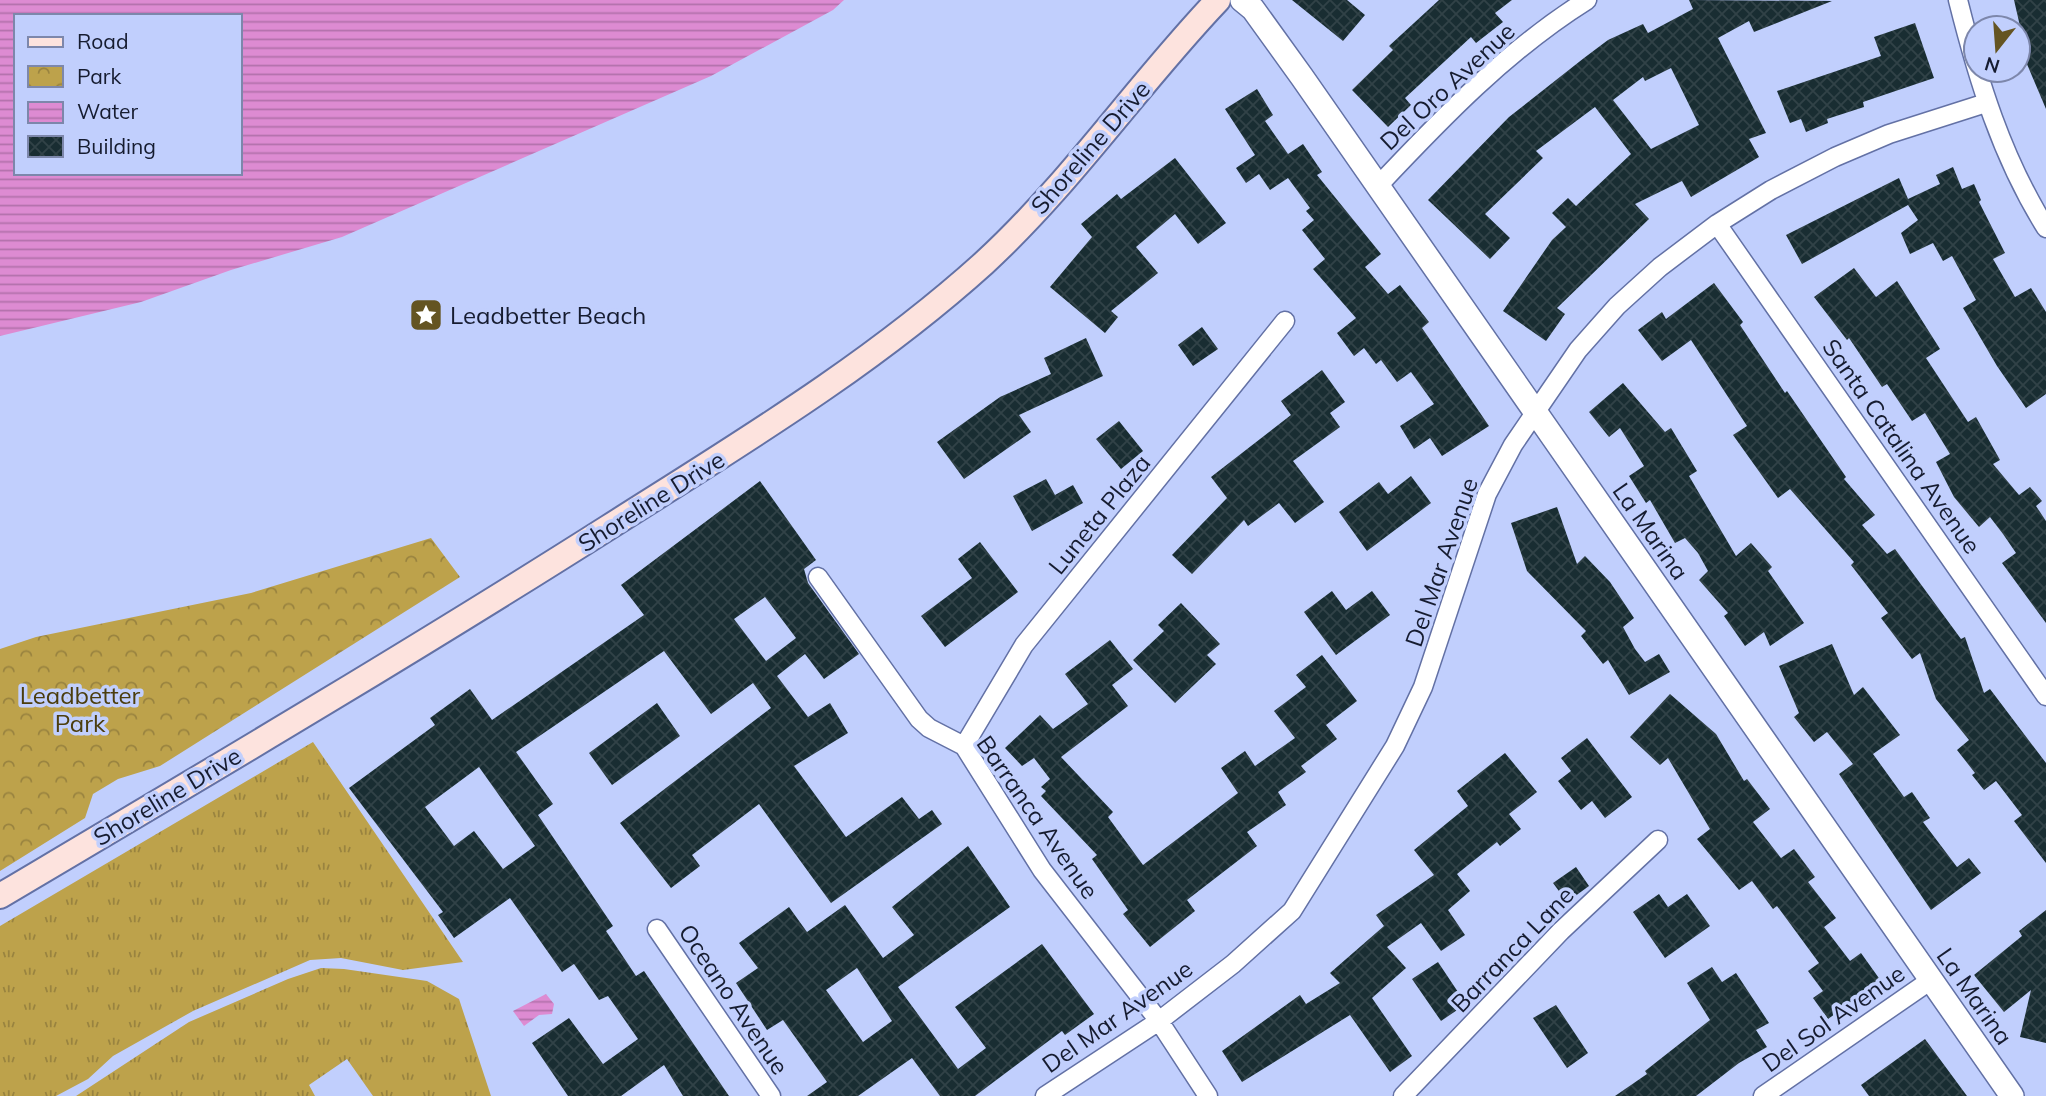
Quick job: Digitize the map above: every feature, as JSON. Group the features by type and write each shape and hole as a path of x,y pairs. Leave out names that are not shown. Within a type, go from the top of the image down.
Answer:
{"main road":[{"name":"Shoreline Drive","path":"0,896 486,605 772,426 849,371 984,262 1059,186 1218,0"}],"street":[{"name":"La Marina","path":"1242,0 1267,28 2012,1096"},
{"name":"Del Oro Avenue","path":"1377,187 1429,132 1504,62 1587,0"},
{"path":"1958,0 1986,103 2011,163 2046,228"},
{"name":"Del Mar Avenue","path":"1045,1096 1159,1021 1233,964 1292,911 1326,852 1363,801 1395,746 1423,687 1487,494 1513,445 1577,350 1617,306 1660,267 1717,224 1771,190 1889,134 1986,103"},
{"name":"Santa Catalina Avenue","path":"1717,224 2046,696"},
{"name":"Luneta Plaza","path":"964,746 1024,645 1285,321"},
{"name":"Barranca Avenue","path":"818,577 919,719 929,728 964,746 1042,870 1159,1021 1208,1096"},
{"name":"Barranca Lane","path":"1403,1096 1561,931 1658,840"},
{"name":"Oceano Avenue","path":"657,929 771,1096"},
{"name":"Del Sol Avenue","path":"1763,1096 1931,980"}],"green space":[{"name":"Leadbetter Park","path":"431,538 460,577 160,766 118,779 93,794 85,818 0,871 0,649 36,637 251,593"},
{"path":"313,742 463,962 403,970 341,958 310,960 193,1011 113,1056 88,1079 56,1096 0,1096 0,926"},
{"path":"321,968 427,981 459,999 491,1096 373,1096 347,1059 309,1085 315,1096 76,1096 189,1022 288,979"}],"water":[{"path":"0,0 844,0 833,10 711,76 342,237 231,270 141,302 0,336"},
{"path":"546,994 554,1004 552,1014 539,1015 524,1026 513,1011"}],"building":[{"path":"1292,0 1347,0 1365,15 1343,41"},
{"path":"1439,0 1512,0 1495,13 1503,22 1476,43 1471,37 1405,98 1411,105 1388,127 1352,90 1393,50 1389,46"},
{"path":"1689,0 1832,1 1754,32 1749,21 1718,38 1766,133 1749,139 1759,157 1691,197 1682,181 1635,204 1649,219 1557,308 1565,314 1546,341 1503,311 1552,240 1566,227 1552,213 1568,198 1576,206 1631,154 1595,107 1536,151 1543,158 1485,214 1510,238 1490,259 1428,200 1509,117 1608,40 1643,24 1648,33 1693,9","holes":["1671,68 1699,125 1651,149 1613,100 1643,77 1645,81"]},
{"path":"2014,0 2046,0 2046,109 2032,76 2032,14 2017,14"},
{"path":"1915,23 1934,78 1863,102 1864,107 1827,119 1828,123 1806,132 1801,119 1790,123 1777,91 1881,56 1874,37"},
{"path":"1257,89 1273,115 1265,121 1288,154 1303,144 1322,172 1317,175 1381,254 1365,267 1388,294 1400,285 1429,322 1422,328 1489,426 1442,456 1430,438 1414,449 1400,426 1434,404 1411,372 1397,382 1381,360 1376,364 1364,348 1354,356 1337,333 1356,318 1313,269 1325,259 1302,230 1314,220 1306,211 1310,208 1288,178 1270,190 1259,174 1246,183 1236,168 1255,155 1225,109"},
{"path":"1175,158 1226,223 1198,244 1175,214 1136,247 1158,273 1111,311 1118,317 1105,333 1050,287 1092,237 1081,224 1117,194 1121,199"},
{"path":"1953,167 1962,189 1974,184 1981,200 1979,202 2005,253 1993,259 2015,297 2031,288 2046,312 2046,394 2026,408 1997,366 1963,308 1976,300 1952,256 1943,261 1933,243 1910,254 1901,233 1918,220 1908,205 1802,264 1786,235 1899,178 1908,199 1940,184 1936,175"},
{"path":"1854,268 1876,297 1897,281 1940,349 1926,358 1968,422 1976,417 2000,460 1993,464 2019,495 2030,487 2042,501 2036,506 2046,521 2046,623 2002,563 2016,553 2003,534 1990,517 1979,527 1954,497 1936,462 1950,454 1925,413 1912,421 1887,384 1882,387 1849,338 1847,340 1814,297"},
{"path":"1714,283 1743,322 1740,325 1785,393 1787,391 1846,477 1844,479 1875,515 1862,525 1887,554 1895,549 1961,639 1965,637 1984,693 1990,689 2046,763 2046,863 2014,821 2022,815 1996,781 1984,790 1972,775 1975,773 1957,750 1969,740 1936,699 1920,653 1912,659 1881,618 1888,613 1851,565 1854,562 1790,489 1778,498 1733,435 1747,426 1691,340 1662,361 1638,330 1662,312 1666,319"},
{"path":"1202,327 1218,349 1193,366 1178,345"},
{"path":"1086,338 1103,376 1019,415 1031,432 964,479 937,442 1000,397 1051,374 1044,358"},
{"path":"1322,370 1345,402 1330,413 1340,427 1293,461 1324,502 1295,523 1279,503 1248,526 1244,520 1192,574 1172,555 1227,498 1211,477 1291,415 1281,401"},
{"path":"1623,383 1665,432 1671,428 1697,471 1689,476 1736,556 1751,543 1772,567 1768,571 1804,623 1770,646 1764,632 1745,646 1724,616 1728,613 1699,580 1708,571 1698,553 1685,538 1675,543 1650,500 1646,503 1629,476 1644,466 1620,428 1609,437 1589,412"},
{"path":"1119,421 1143,451 1121,469 1096,439"},
{"path":"1411,476 1431,503 1367,551 1339,512 1379,482 1388,494"},
{"path":"1046,479 1055,495 1073,485 1083,503 1032,531 1013,496"},
{"path":"760,481 816,560 804,569 808,583 859,654 824,679 805,654 777,676 808,717 830,703 848,733 794,766 846,837 902,797 919,819 932,810 942,824 831,903 759,804 692,855 700,866 671,888 620,823 771,708 753,683 711,714 664,651 516,752 553,804 538,815 613,926 606,931 636,976 644,971 729,1096 683,1096 664,1065 621,1096 568,1096 532,1043 569,1018 603,1064 638,1039 608,996 599,1000 574,964 562,972 510,898 454,938 438,915 443,912 349,788 435,725 430,718 470,689 492,720 644,615 621,585","holes":["765,597 796,638 766,661 734,619","479,767 535,846 503,869 474,831 454,846 425,807"]},
{"path":"1557,507 1577,564 1585,556 1610,582 1634,618 1623,627 1635,649 1645,662 1659,654 1670,672 1629,695 1608,660 1603,664 1581,636 1586,631 1527,571 1511,523"},
{"path":"980,542 1018,592 945,647 921,616 972,578 958,559"},
{"path":"1332,591 1346,610 1372,591 1390,615 1336,655 1304,612"},
{"path":"1181,603 1220,644 1207,655 1216,664 1175,703 1133,660 1164,631 1158,625"},
{"path":"1110,640 1133,669 1112,685 1128,706 1061,757 1113,812 1108,817 1143,865 1238,793 1221,768 1245,751 1255,766 1295,738 1274,711 1306,687 1296,675 1322,655 1357,701 1326,725 1337,739 1301,766 1306,772 1278,792 1286,805 1247,832 1257,846 1187,900 1195,911 1150,947 1123,914 1128,910 1092,859 1097,855 1041,796 1046,791 1041,787 1050,779 1034,758 1022,766 1005,748 1040,715 1053,729 1088,704 1065,674"},
{"path":"1832,644 1854,695 1863,687 1900,735 1873,754 1904,797 1912,792 1930,818 1923,822 1957,867 1969,858 1981,873 1931,910 1839,774 1853,764 1827,732 1814,742 1794,717 1799,713 1779,666"},
{"path":"1670,694 1716,734 1744,781 1747,779 1770,809 1753,822 1781,858 1794,849 1815,877 1808,882 1836,918 1824,927 1850,961 1861,953 1881,981 1828,1019 1813,998 1823,991 1808,971 1819,963 1777,906 1773,909 1752,881 1739,890 1697,839 1710,829 1668,758 1660,765 1630,737"},
{"path":"657,703 680,736 612,785 589,753"},
{"path":"1587,738 1632,797 1605,818 1592,801 1581,810 1558,781 1571,771 1561,758"},
{"path":"1505,753 1537,792 1509,814 1521,829 1500,846 1497,842 1457,874 1470,891 1448,910 1465,935 1441,951 1421,923 1387,947 1406,968 1372,998 1412,1056 1390,1072 1350,1015 1242,1082 1222,1051 1300,995 1306,1004 1340,983 1330,973 1384,926 1376,915 1434,875 1414,850 1468,806 1457,791"},
{"path":"968,846 1010,907 898,987 958,1069 986,1048 955,1007 1042,944 1094,1014 1065,1035 1062,1031 975,1096 940,1096 912,1058 858,1096 807,1096 827,1082 783,1020 767,1030 736,983 758,968 739,943 789,907 807,932 845,905 883,958 914,935 892,907","holes":["857,968 892,1021 863,1042 826,990"]},
{"path":"1576,867 1589,886 1567,902 1553,883"},
{"path":"1659,894 1668,907 1687,894 1710,926 1665,958 1633,912"},
{"path":"2046,910 2046,1043 2020,1037 2031,990 2004,1012 1974,975 2022,936 2019,931"},
{"path":"1438,962 1466,1004 1441,1021 1412,979"},
{"path":"1712,967 1722,982 1736,973 1769,1023 1756,1030 1767,1047 1739,1063 1696,1096 1615,1096 1647,1074 1645,1071 1710,1020 1687,983"},
{"path":"1556,1005 1588,1053 1567,1068 1533,1018"},
{"path":"1925,1039 1967,1096 1869,1096 1861,1085"}],"place":[{"name":"Leadbetter Beach","path":"426,315"}]}
